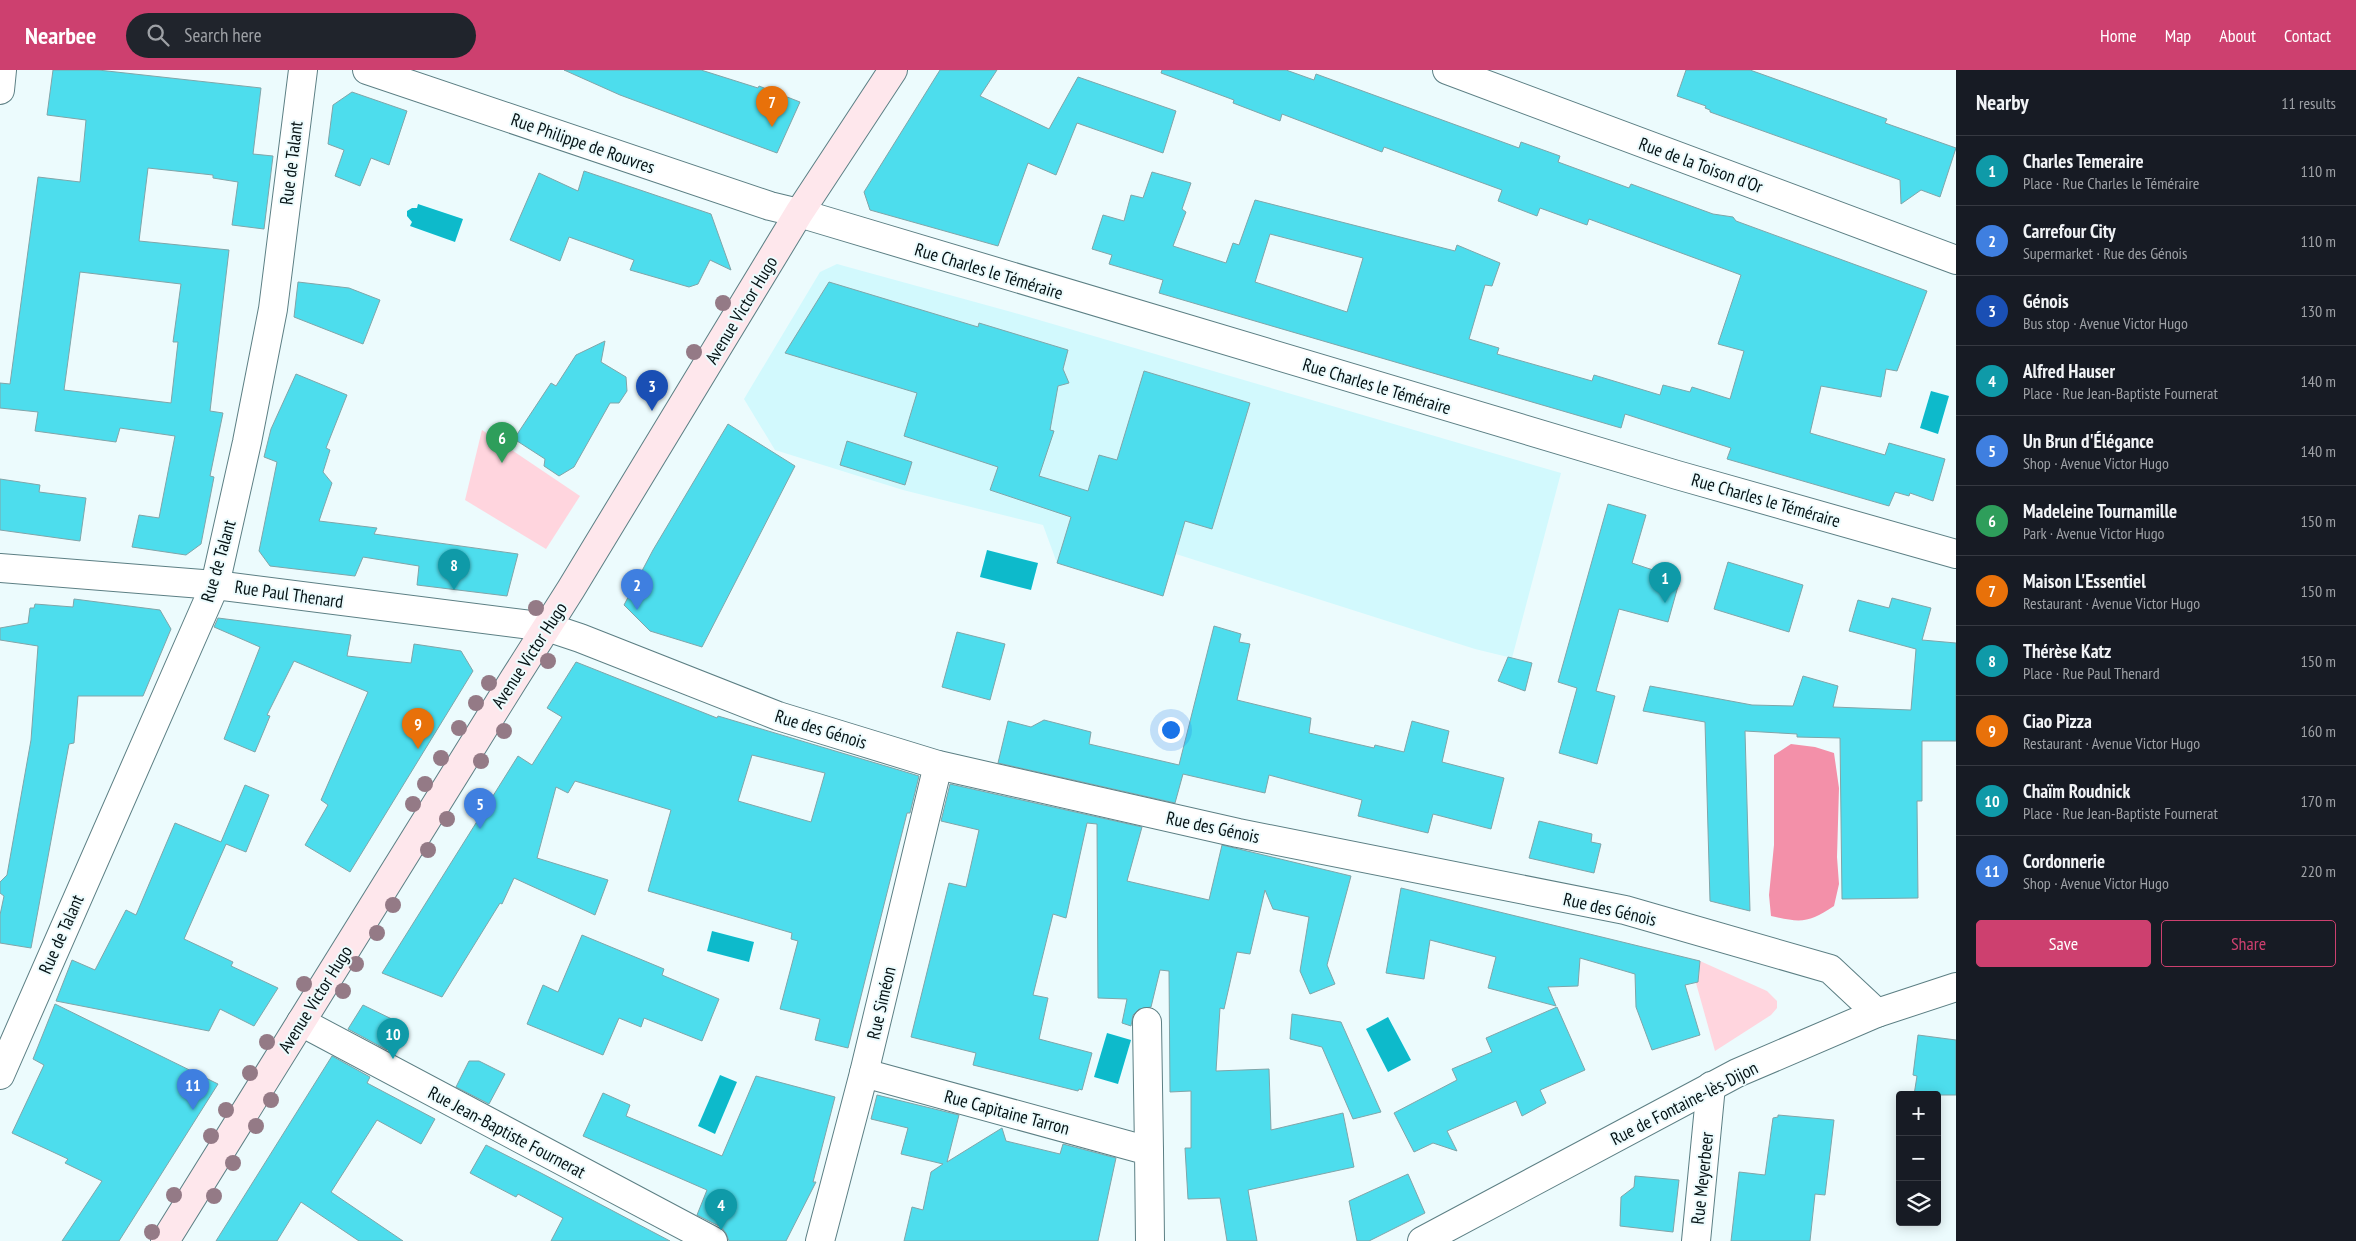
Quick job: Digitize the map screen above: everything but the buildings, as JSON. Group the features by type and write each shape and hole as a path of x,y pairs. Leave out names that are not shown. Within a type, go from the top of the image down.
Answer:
{"main road":[{"name":"Avenue Victor Hugo","path":"165,1241 546,627 571,590 800,213 893,70"}],"street":[{"path":"0,90 2,70"},
{"name":"Rue de Talant","path":"0,1075 215,584 247,442 272,309 303,70"},
{"name":"Rue Philippe de Rouvres","path":"367,70 770,206 800,213"},
{"name":"Rue de la Toison d'Or","path":"1447,70 1956,260"},
{"name":"Rue Charles le Téméraire","path":"800,213 1668,472 1956,554"},
{"name":"Rue Paul Thenard","path":"0,568 215,584 546,627"},
{"name":"Rue des Génois","path":"546,627 580,638 778,716 938,765 1238,834 1625,910 1830,969 1877,1014"},
{"name":"Rue Siméon","path":"820,1241 864,1073 938,765"},
{"name":"Rue de Fontaine-lès-Dijon","path":"1422,1241 1711,1086 1877,1014 1956,987"},
{"name":"Rue Jean-Baptiste Fournerat","path":"301,1022 713,1241"},
{"path":"1146,1022 1150,1151 1150,1241"},
{"name":"Rue Capitaine Tarron","path":"864,1073 1150,1151"},
{"name":"Rue Meyerbeer","path":"1696,1241 1711,1086"}],"shaded area":[{"path":"837,264 1015,313 1561,473 1512,658 1475,649 1176,554 1163,596 1057,563 1043,525 903,490 775,450 744,399 820,272"},
{"path":"482,430 580,496 546,549 465,500"},
{"path":"1791,744 1815,747 1834,753 1839,788 1837,857 1839,884 1834,906 1818,916 1804,920 1790,920 1771,916 1769,895 1774,845 1774,755"},
{"path":"1700,961 1767,991 1777,1001 1777,1008 1771,1015 1715,1051 1696,983 1698,982"}],"water":[{"path":"418,204 463,219 455,242 410,226 412,222 407,216 407,211 417,208"},
{"path":"1931,391 1949,396 1938,434 1920,428"},
{"path":"987,550 1038,563 1031,590 980,577"},
{"path":"712,931 754,942 749,962 707,951"},
{"path":"1388,1017 1411,1060 1388,1072 1366,1029"},
{"path":"1107,1033 1131,1040 1118,1084 1094,1077"},
{"path":"720,1075 737,1082 715,1134 698,1126"}],"place":[{"name":"Maison L'Essentiel","path":"772,127"},
{"name":"Génois","path":"652,411"},
{"name":"Madeleine Tournamille","path":"502,463"},
{"name":"Thérèse Katz","path":"454,590"},
{"name":"Charles Temeraire","path":"1665,603"},
{"name":"Carrefour City","path":"637,610"},
{"name":"Ciao Pizza","path":"418,749"},
{"name":"Un Brun d'Élégance","path":"480,829"},
{"name":"Chaïm Roudnick","path":"393,1059"},
{"name":"Cordonnerie","path":"193,1110"},
{"name":"Alfred Hauser","path":"721,1230"}]}
